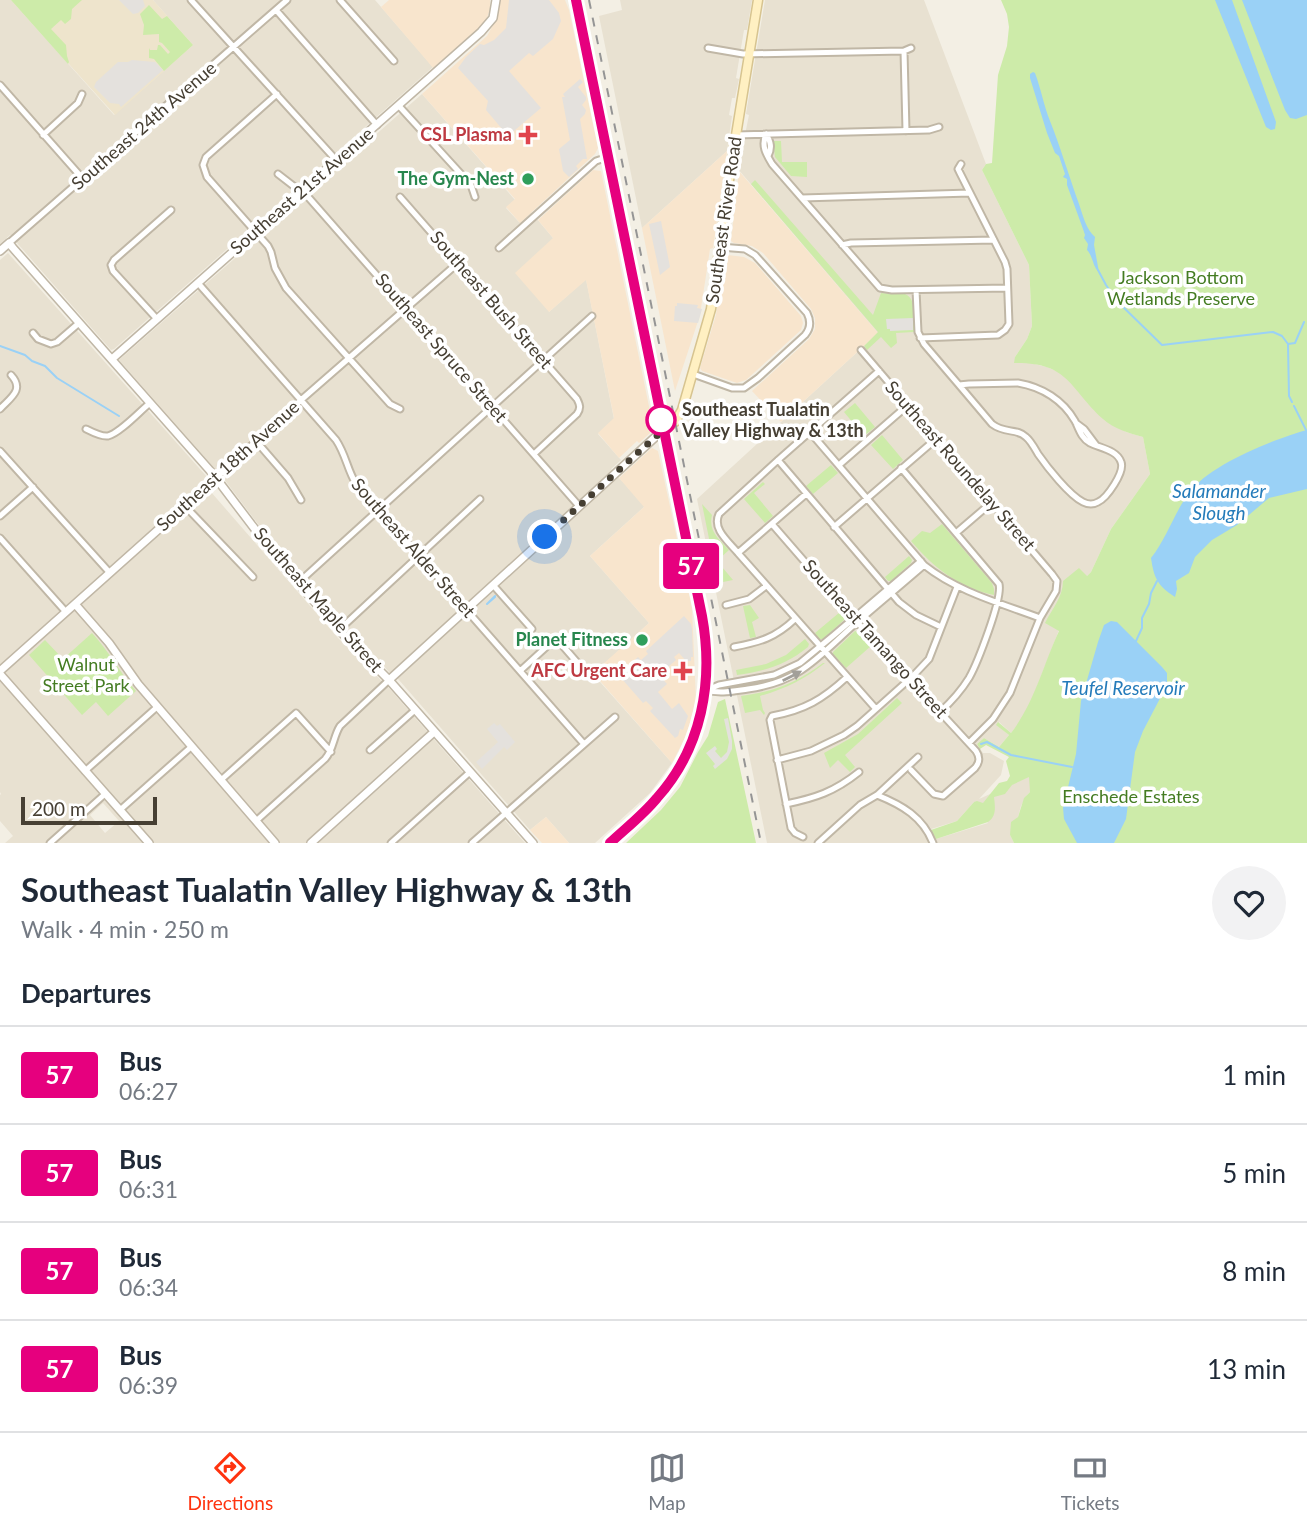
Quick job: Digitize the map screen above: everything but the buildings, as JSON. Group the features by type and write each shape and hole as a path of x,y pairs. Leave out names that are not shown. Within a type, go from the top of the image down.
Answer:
{"main road":[{"path":"576,0 704,631 707,659 704,704 686,757 669,784 645,811 610,843"},
{"name":"Southeast River Road","path":"663,430 675,422 680,414 711,309 724,248 736,135 758,0"}],"street":[{"path":"191,0 337,161"},
{"name":"Southeast 24th Avenue","path":"0,251 287,0"},
{"path":"340,0 394,61"},
{"name":"Southeast 21st Avenue","path":"112,359 481,32 493,18 494,0"},
{"path":"276,10 377,125"},
{"path":"708,48 743,54 904,51 911,48"},
{"path":"904,51 906,131"},
{"path":"0,85 83,179"},
{"path":"43,135 78,103 82,94"},
{"path":"277,94 206,157 203,165 207,177 271,252 275,268 286,288 390,404 400,409"},
{"path":"399,106 471,185 475,197"},
{"path":"736,135 906,131 939,127"},
{"path":"766,134 771,141 768,156 772,164 880,288 1007,288"},
{"path":"499,248 596,161 608,157"},
{"path":"920,338 993,335 1002,333 1009,324 1006,262 958,169 961,164"},
{"name":"Southeast Spruce Street","path":"278,174 309,198 579,506"},
{"path":"802,198 970,193"},
{"name":"Southeast Bush Street","path":"400,197 577,399 580,405 577,414 534,454"},
{"path":"156,319 113,271 111,265 171,210"},
{"path":"842,245 994,240"},
{"name":"Southeast Maple Street","path":"9,243 216,478 276,558 339,630 389,680 533,843"},
{"path":"693,374 732,388 744,388 808,331 810,319 807,313 762,261 745,249 724,248"},
{"name":"Southeast 18th Avenue","path":"0,673 301,400 458,263"},
{"name":"Southeast Alder Street","path":"198,283 336,440 345,453 350,474 356,484 584,744"},
{"path":"916,290 920,338 959,385 992,424 998,429 1017,432 1026,437 1056,477 1077,498 1090,504 1097,503 1109,492 1122,463 1115,454 1085,439 1064,407 1052,396 1018,383 959,385"},
{"path":"298,583 592,316"},
{"path":"33,333 38,339 51,344 79,323"},
{"name":"Southeast Roundelay Street","path":"861,350 1052,574 1057,584 1056,591 1040,618"},
{"path":"876,709 766,586 718,529 716,522 719,514 879,372"},
{"path":"0,410 13,397 17,388 18,384 11,375"},
{"path":"86,429 109,436 150,403"},
{"path":"839,465 908,405"},
{"path":"256,821 325,760 331,752 340,726 663,430"},
{"path":"810,432 922,563 957,587 1040,618 1010,693 993,719 969,743"},
{"path":"834,527 936,439"},
{"path":"256,441 288,478 301,500"},
{"path":"0,451 110,573"},
{"path":"778,460 890,591 910,611 942,627"},
{"path":"901,468 1001,587 970,677 940,712"},
{"path":"0,516 33,487"},
{"path":"738,553 806,494"},
{"path":"339,630 480,499"},
{"path":"956,533 991,503"},
{"path":"185,506 253,577"},
{"name":"Southeast Tamango Street","path":"772,524 978,754 979,762 975,768 946,794 939,796 911,770"},
{"path":"0,538 66,612"},
{"path":"706,690 774,675 800,663 856,620 922,563"},
{"path":"493,585 532,629"},
{"path":"726,605 749,599 766,586"},
{"path":"777,760 825,746 857,726 909,679 929,659 957,587"},
{"path":"75,604 109,643 157,707 275,843"},
{"path":"734,647 767,639 796,619"},
{"path":"706,690 719,693 774,684 803,670 825,653 856,620"},
{"path":"520,671 556,638 587,675"},
{"path":"0,673 149,843"},
{"path":"803,838 791,828 771,718 794,712 817,701 847,677"},
{"path":"85,771 157,707"},
{"path":"370,750 415,710"},
{"path":"221,780 296,713 331,752"},
{"path":"472,843 615,717"},
{"path":"311,843 435,732"},
{"path":"120,810 191,747"},
{"path":"818,843 918,757"},
{"path":"391,843 470,772"},
{"path":"786,804 820,796 846,783 859,772"},
{"path":"50,843 105,793"},
{"path":"877,794 911,812 933,843"}],"shaded area":[{"path":"0,0 11,0 114,115 193,45 153,0 375,0 433,67 111,350 10,235 0,244"},
{"path":"11,0 153,0 193,45 115,115"},
{"path":"119,0 143,0 145,6 133,14"},
{"path":"389,0 490,0 490,9 482,26 434,69 381,7"},
{"path":"500,0 565,0 598,148 595,154 520,223 506,207 515,199 422,94 487,36 497,18"},
{"path":"509,0 549,0 559,13 561,21 553,39 533,56 529,53 509,71 541,108 508,136 486,110 488,101 458,68 480,44 494,40 506,28"},
{"path":"620,0 752,0 736,78 739,79 729,115 732,116 727,151 642,228 599,16 622,10"},
{"path":"765,0 924,0 986,164 982,170 1029,265 1032,326 1015,357 1061,373 1126,432 1143,437 1150,474 1111,529 1059,630 1021,721 1011,733 999,722 997,725 1009,735 999,747 984,738 977,744 983,753 990,753 1004,761 1001,775 979,799 1030,776 1030,792 1021,806 1010,835 1014,843 767,843 697,499 878,333 738,169 749,115 746,114","holes":["974,802 988,823 936,839 931,829 957,821"]},
{"path":"118,62 155,62 163,70 121,107 119,104 110,103 94,87 96,82"},
{"path":"580,79 583,82 578,87 586,97 582,105 586,110 585,114 580,119 587,159 583,159 576,166 578,169 569,177 563,171 559,149 570,140 562,97 565,97 563,94"},
{"path":"422,94 515,200 506,208 519,222 531,212 553,238 549,312 586,279 614,419 598,434 621,460 611,469 645,506 590,556 649,623 593,674 672,763 650,793 595,843 569,843 546,817 530,830 399,680 346,630 282,556 224,479 119,360"},
{"path":"727,151 700,315 675,391 642,228"},
{"path":"593,170 601,171 653,426 650,433 619,458 598,433 614,418 586,280 549,312 515,273 553,238 538,220"},
{"path":"739,171 878,333 781,422 752,391 809,339 815,329 815,318 811,309 763,253 752,246 731,241"},
{"path":"661,221 670,267 660,275 649,224"},
{"path":"8,253 207,477 211,492 338,638 389,688 525,843 5,843 13,836 0,821 0,260","holes":["103,803 119,821 105,833 90,815"]},
{"path":"728,255 744,257 755,263 801,316 803,323 801,330 746,380 737,383 700,368 716,315 724,258"},
{"path":"677,303 698,305 697,308 702,309 698,323 674,321"},
{"path":"913,318 913,330 887,329 886,319"},
{"path":"652,448 658,451 692,608 696,700 687,734 672,763 593,673 649,623 590,556 644,507 619,478"},
{"path":"684,616 691,624 693,657 691,661 686,661 679,653 674,657 676,660 659,675 667,684 658,692 672,709 679,703 688,716 683,730 680,729 675,738 650,711 653,708 646,701 643,703 622,679 625,674 623,671 638,657 641,660 648,654 646,651"},
{"path":"728,718 732,749 727,759 715,769 715,764 706,753 715,746 715,751 721,758 727,752 729,742 724,719"},
{"path":"494,723 497,726 500,724 515,742 507,750 504,747 482,769 476,762 498,742 487,729"},
{"path":"546,817 569,843 542,843 530,830"}],"green space":[{"path":"11,0 82,0 72,9 71,19 65,24 61,20 51,29 66,45 68,64"},
{"name":"Jackson Bottom Wetlands Preserve","path":"1001,0 1307,0 1307,843 1014,843 1010,835 1011,822 1018,817 1024,798 1030,792 1029,777 1012,785 1005,794 994,797 994,814 988,822 936,839 931,830 957,821 974,802 983,803 999,783 1007,781 1010,776 1006,761 1009,757 986,745 980,749 977,744 984,738 999,747 1009,735 996,725 998,722 1011,733 1019,721 1033,696 1059,631 1045,623 1059,598 1063,581 1079,568 1087,576 1091,572 1111,529 1150,474 1143,437 1107,422 1057,372 1032,364 1014,363 1032,326 1029,265 982,170 986,164 992,163 998,75 1007,46 1009,27"},
{"path":"149,5 162,19 167,16 193,45 164,71 154,59 149,58 149,48 157,50 160,45 168,54 170,52 159,42 159,34 143,35 144,25 140,14"},
{"path":"773,141 781,141 782,162 807,162 807,177 791,176 775,157"},
{"path":"755,180 873,315 881,293 902,293 909,297 914,311 914,332 896,333 897,343 891,348 881,337 867,350 864,346 878,332 751,184"},
{"path":"855,403 875,427 864,436 844,412"},
{"path":"882,435 903,460 893,469 871,445"},
{"path":"831,465 838,473 813,494 806,486"},
{"path":"763,482 765,484 754,493 773,516 765,523 744,499"},
{"path":"702,504 712,515 715,534 729,550 717,561 733,580 718,583"},
{"path":"942,524 992,583 994,595 958,582 928,559 911,541 922,531 930,533"},
{"path":"909,556 911,563 888,581 885,577"},
{"path":"750,605 759,618 752,622 756,637 750,638 743,606"},
{"path":"840,612 845,617 844,620 823,639 819,639 815,633"},
{"path":"855,631 871,646 846,668 833,652"},
{"name":"Walnut Street Park","path":"92,633 136,691 108,716 96,702 82,715 29,655 45,640 63,659"},
{"path":"805,639 808,647 783,663 737,675 736,670 766,664 786,655"},
{"path":"823,663 794,683 760,696 764,715 760,710 745,713 741,696 784,685"},
{"path":"897,698 902,703 845,755 855,767 850,772 838,760 830,768 824,753 858,734"},
{"path":"725,699 756,843 626,843 661,810 680,787 708,736 718,702"}],"water":[{"path":"1215,0 1232,0 1276,122 1275,129 1266,127"},
{"path":"1242,0 1307,0 1307,115 1290,118 1285,110"},
{"path":"1033,72 1083,218 1095,237 1099,272 1087,250 1088,244 1067,179 1063,177 1065,174 1059,156 1055,153 1047,133 1030,78"},
{"name":"Salamander Slough","path":"1307,430 1307,489 1269,498 1237,525 1212,540 1195,557 1189,573 1176,581 1175,597 1164,589 1155,576 1151,558 1189,493 1226,463"},
{"name":"Teufel Reservoir","path":"1111,621 1117,622 1162,667 1167,673 1167,685 1135,752 1126,819 1114,843 1077,843 1064,819 1063,808 1076,754 1081,701 1104,625"}],"waterway":[{"path":"1098,270 1117,301 1162,345 1273,332 1282,336 1288,344 1289,396 1292,402"},
{"path":"1288,344 1295,343 1304,322"},
{"path":"0,346 45,366 57,378 119,416"},
{"path":"1294,406 1306,430"},
{"path":"1136,641 1157,581"},
{"path":"495,596 487,604 495,597"},
{"path":"981,744 987,742 1011,755 1072,767"}],"railway":[{"path":"589,0 761,843"}],"bus line":[{"name":"57","path":"576,0 702,616 707,659 704,704 686,757 658,798 610,843"}],"place":[{"name":"CSL Plasma","path":"528,135"},
{"name":"The Gym-Nest","path":"528,179"},
{"name":"Southeast Tualatin Valley Highway & 13th","path":"661,420"},
{"name":"Planet Fitness","path":"642,640"},
{"name":"AFC Urgent Care","path":"683,671"}],"route":[{"path":"545,537 663,430 661,420"}],"park label":[{"name":"Enschede Estates","path":"1131,797"}]}
